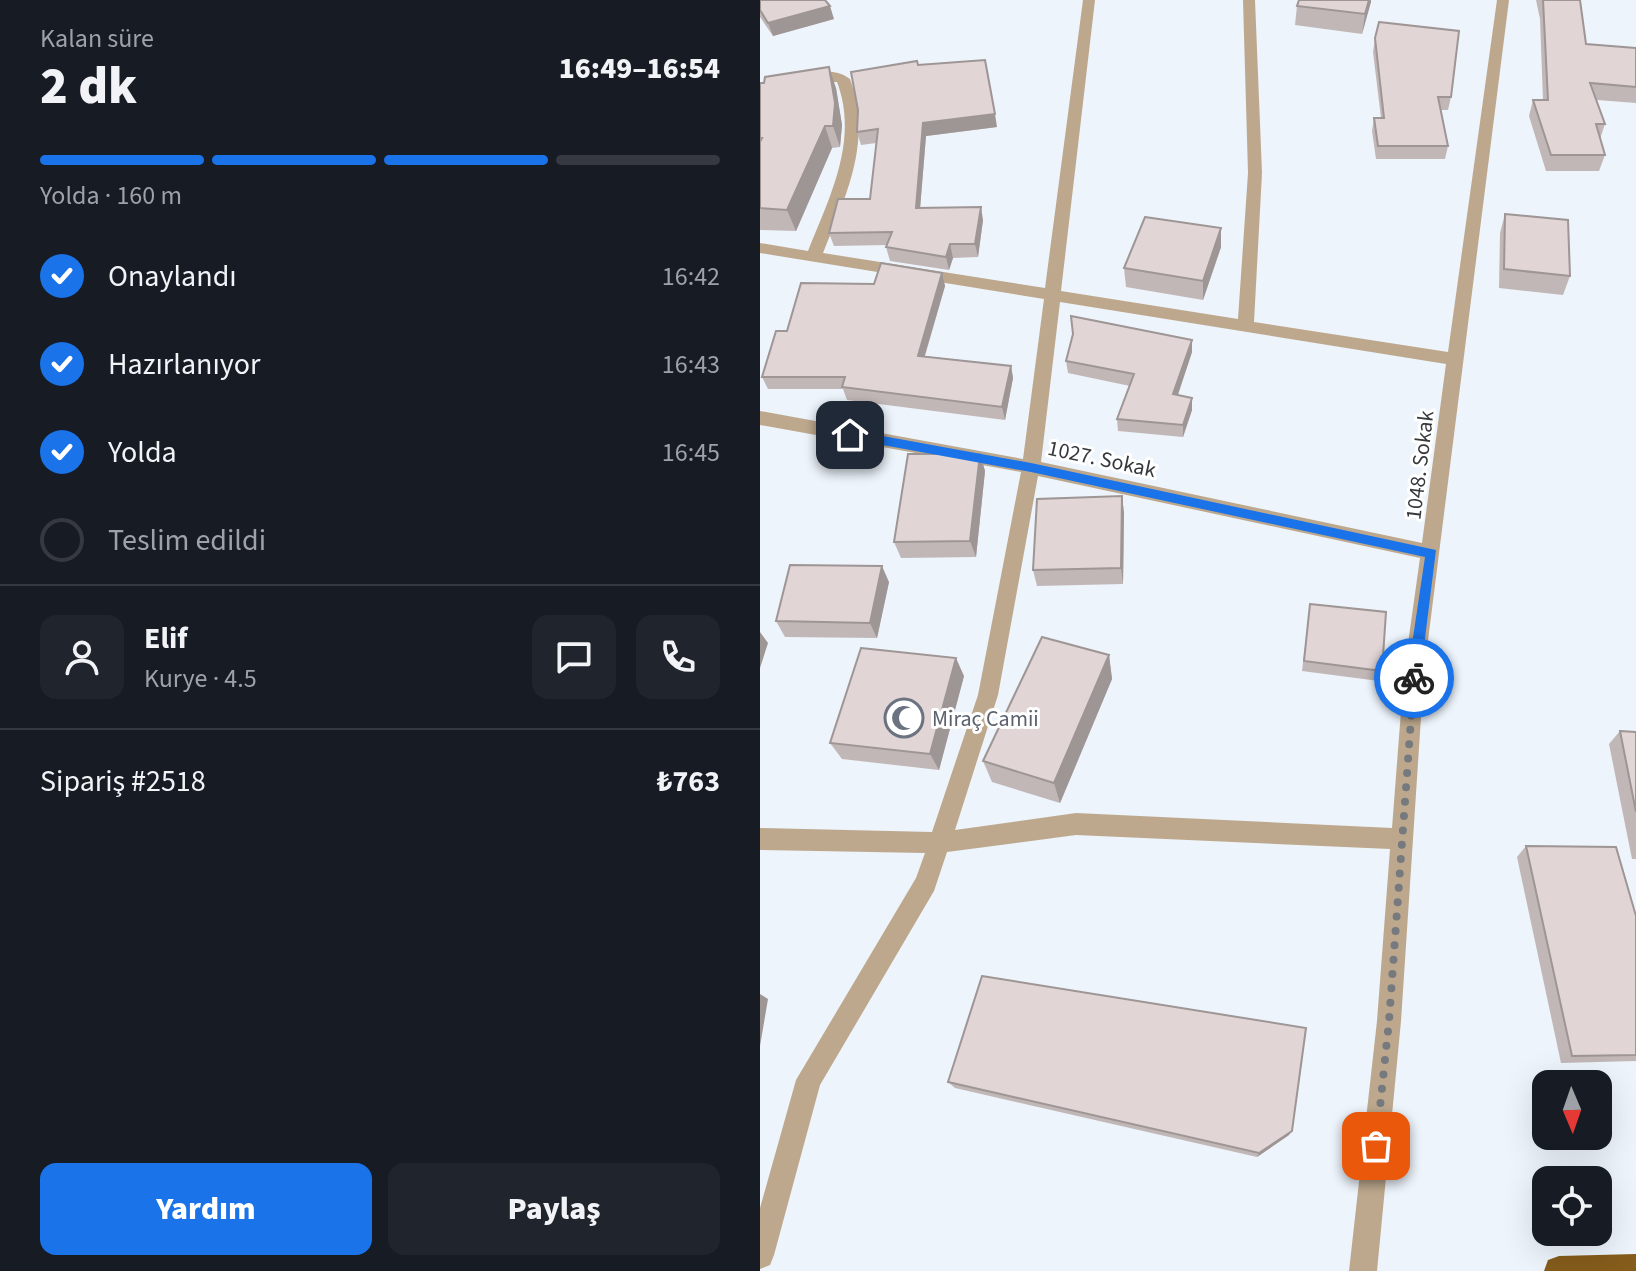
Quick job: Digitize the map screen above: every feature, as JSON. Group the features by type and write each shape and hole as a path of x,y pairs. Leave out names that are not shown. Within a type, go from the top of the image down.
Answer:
{"highway":[{"path":"1559,1271 1636,1269"}],"street":[{"path":"760,1255 809,1080 926,883 988,695 1031,467 1089,0"},
{"path":"1246,325 1255,173 1249,0"},
{"name":"1048. Sokak","path":"1363,1271 1389,1021 1414,672 1503,0"},
{"path":"760,95 831,75 843,79 852,96 854,135 844,178 814,256"},
{"path":"760,248 1457,360"},
{"name":"1027. Sokak","path":"760,418 1031,467 1432,553"},
{"path":"760,839 937,843 1076,824 1402,839"}],"building":[{"path":"760,0 825,0 830,6 768,23 760,10"},
{"path":"1299,0 1369,0 1365,14 1297,6"},
{"path":"1543,0 1580,0 1586,44 1636,48 1636,87 1590,83 1605,124 1596,124 1605,155 1551,155 1533,100 1548,100"},
{"path":"1379,22 1459,31 1451,97 1438,97 1448,146 1378,146 1374,118 1384,118 1375,38"},
{"path":"985,60 995,114 923,123 916,208 981,207 975,244 950,244 946,257 886,247 892,232 829,233 838,199 870,199 878,129 857,132 858,110 851,72 917,61 918,65"},
{"path":"829,67 835,103 833,126 825,126 787,210 760,208 760,83 764,83 765,77"},
{"path":"1505,214 1568,220 1570,276 1504,269"},
{"path":"1145,217 1221,228 1203,281 1124,268"},
{"path":"881,263 942,273 918,356 1011,366 1002,407 842,387 845,377 762,377 776,331 787,331 801,283 874,284"},
{"path":"1071,316 1192,340 1173,394 1192,398 1183,425 1117,419 1134,374 1066,361 1073,334"},
{"path":"908,454 980,454 970,541 894,542"},
{"path":"1122,496 1121,568 1033,570 1037,499"},
{"path":"790,565 882,566 870,623 776,621"},
{"path":"1310,604 1386,612 1382,671 1304,661"},
{"path":"1042,637 1109,655 1054,783 983,761"},
{"name":"Miraç Camii","path":"861,648 956,658 930,754 830,743"},
{"path":"1620,731 1636,732 1636,812"},
{"path":"1526,846 1616,847 1636,916 1636,1055 1572,1056"},
{"path":"982,976 1306,1028 1292,1131 1259,1153 948,1082"}],"way so far":[{"path":"1376,1146 1389,1021 1414,678"}],"place":[{"name":"Miraç Camii","path":"904,718"}],"route":[{"path":"850,435 1031,467 1432,553 1414,678"}]}
